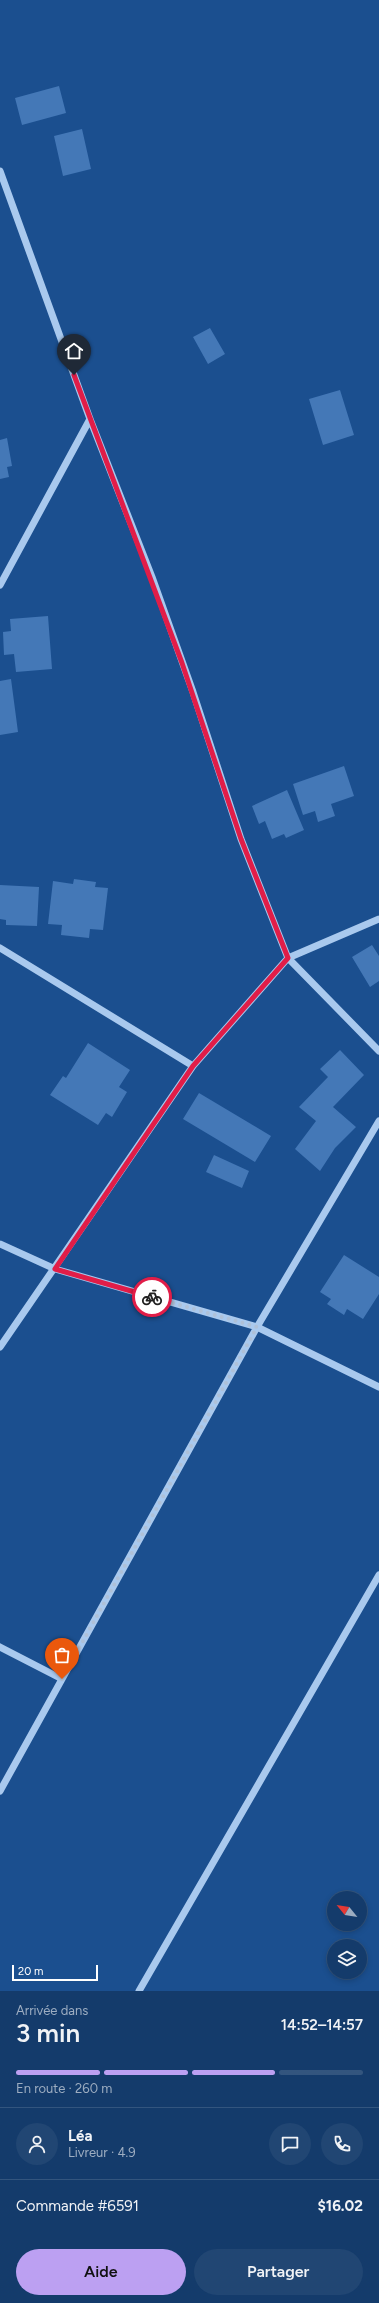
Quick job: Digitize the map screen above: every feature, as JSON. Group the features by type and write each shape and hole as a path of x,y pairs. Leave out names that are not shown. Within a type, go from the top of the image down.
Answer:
{"street":[{"path":"0,171 90,419 190,685 241,839 288,958 379,1051"},
{"path":"0,585 90,419"},
{"path":"0,1347 193,1066 288,958 379,919"},
{"path":"0,948 193,1066"},
{"path":"0,1791 257,1327 379,1121"},
{"path":"0,1244 55,1269 257,1327 379,1387"},
{"path":"139,1991 379,1575"},
{"path":"0,1647 62,1679"}],"building":[{"path":"59,86 66,113 22,125 15,98"},
{"path":"82,129 91,169 63,176 54,136"},
{"path":"210,328 225,354 208,364 193,337"},
{"path":"340,390 354,435 323,445 309,399"},
{"path":"7,438 12,466 7,467 9,477 0,479 0,440"},
{"path":"48,616 52,669 16,672 14,654 4,655 3,632 11,631 10,619"},
{"path":"11,679 18,732 0,735 0,681"},
{"path":"344,766 354,796 331,804 335,816 318,822 315,811 303,815 293,784"},
{"path":"287,790 304,830 286,838 284,834 272,839 265,821 259,824 252,806"},
{"path":"74,879 96,882 95,887 108,888 103,930 90,929 89,938 61,935 62,925 48,924 53,881 73,884"},
{"path":"0,885 39,887 37,926 6,925 6,920 0,919"},
{"path":"372,945 379,956 379,981 370,987 352,957"},
{"path":"88,1043 130,1070 119,1087 127,1092 112,1117 106,1113 98,1125 50,1095 63,1076 66,1078"},
{"path":"340,1050 364,1075 333,1107 356,1127 335,1148 320,1171 295,1149 316,1121 299,1107 328,1077 320,1069"},
{"path":"199,1093 271,1136 255,1162 183,1119"},
{"path":"214,1155 249,1171 242,1188 206,1172"},
{"path":"344,1255 379,1277 379,1294 363,1319 347,1309 344,1315 327,1304 331,1299 320,1292"}],"way so far":[{"path":"62,1679 257,1327 152,1297"}],"route":[{"path":"74,375 152,578 193,692 241,839 288,958 193,1066 55,1269 152,1297"}]}
